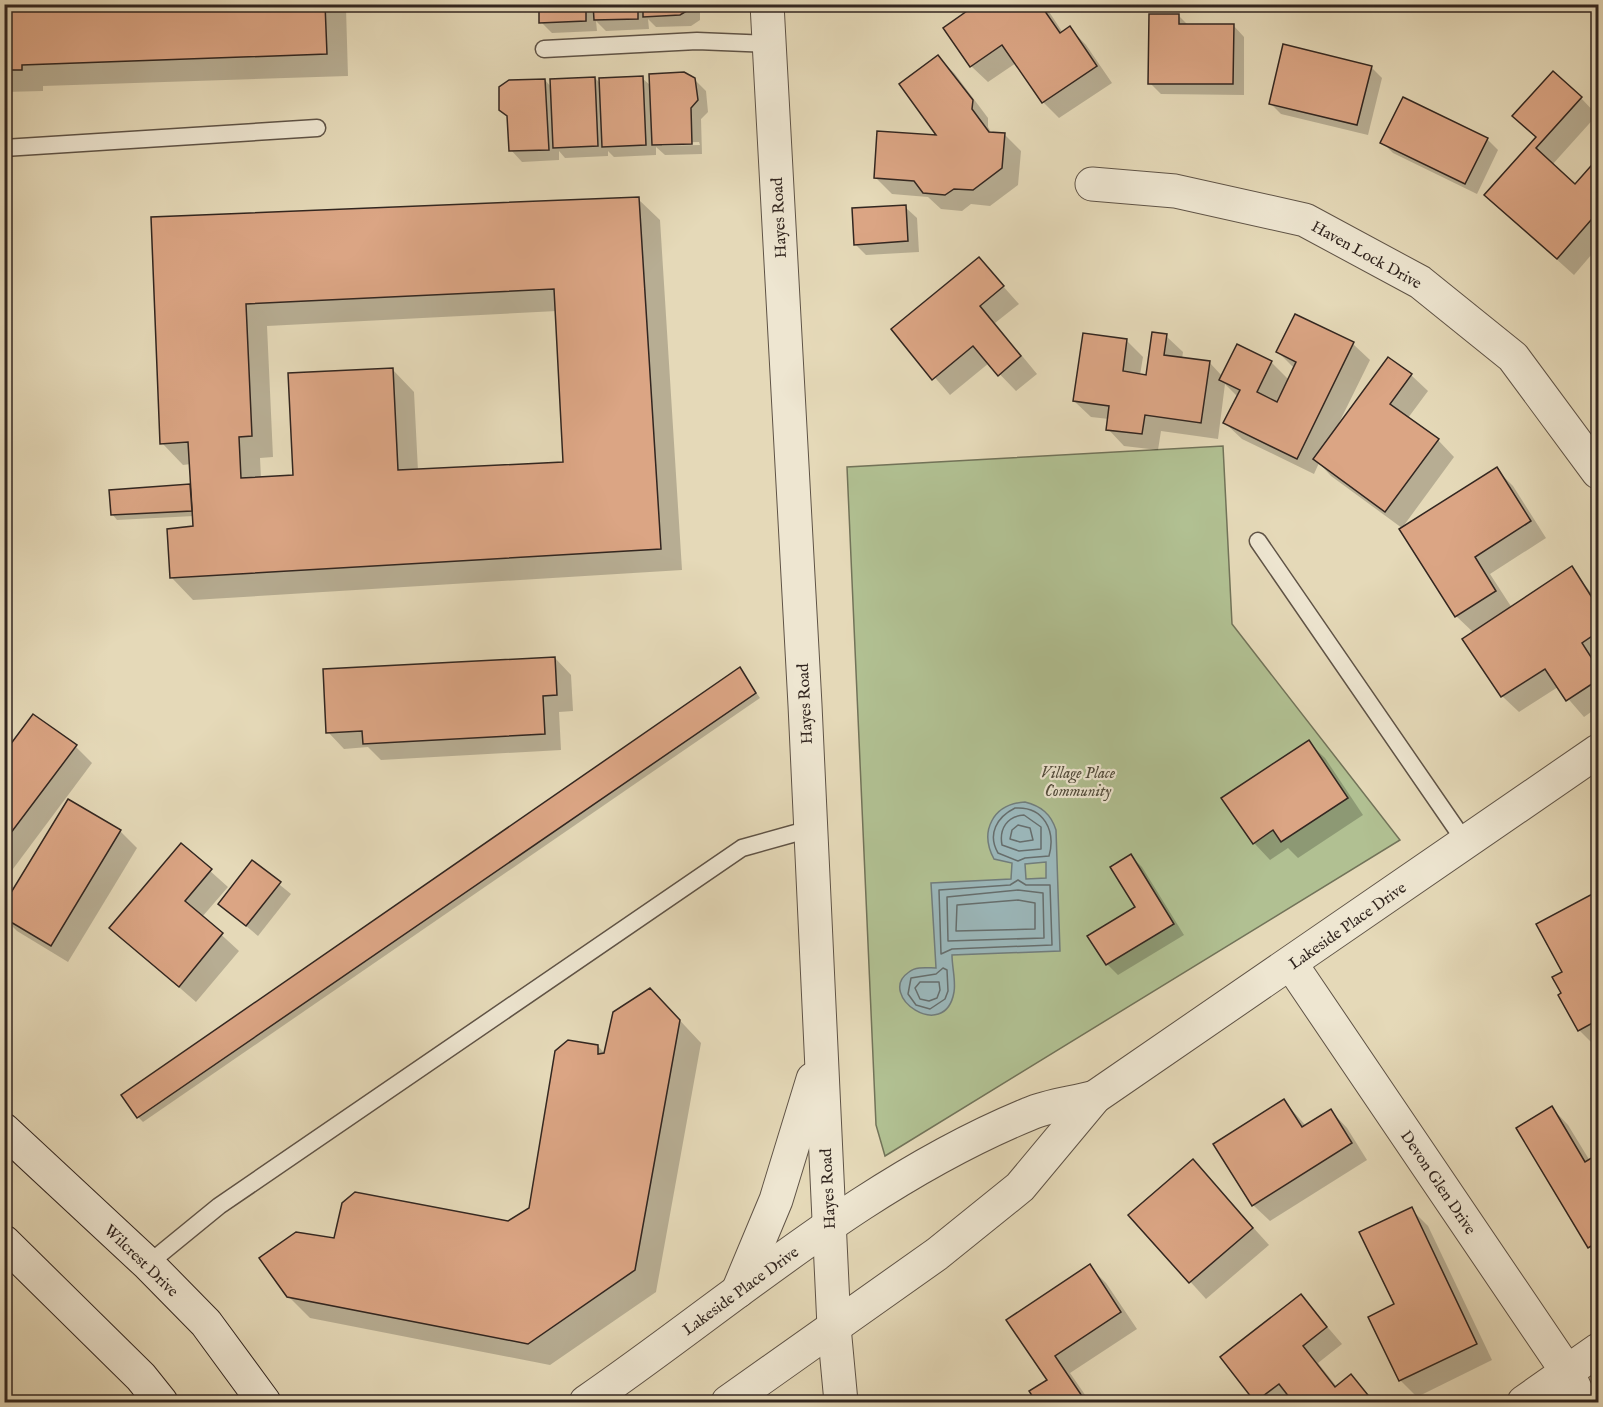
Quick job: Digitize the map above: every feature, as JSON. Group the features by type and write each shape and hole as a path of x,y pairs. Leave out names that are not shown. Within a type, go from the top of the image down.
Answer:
{"street":[{"name":"Hayes Road","path":"767,4 810,829 828,1226 841,1402"},
{"name":"Haven Lock Drive","path":"1092,184 1175,191 1305,220 1420,282 1513,357 1599,472"},
{"name":"Lakeside Place Drive","path":"728,1402 937,1254 1020,1187 1095,1097 1599,751"},
{"name":"Devon Glen Drive","path":"1291,964 1568,1373 1581,1402"},
{"path":"736,1293 776,1200 820,1052"},
{"name":"Lakeside Place Drive","path":"591,1401 828,1226 926,1164 1031,1113 1095,1097"},
{"name":"Wilcrest Drive","path":"4,1130 148,1264 206,1323 264,1402"},
{"path":"4,1242 141,1377 161,1402"},
{"path":"1524,1402 1599,1350"}],"lane":[{"path":"544,49 697,41 769,44"},
{"path":"4,148 317,128"},
{"path":"1258,541 1467,843"},
{"path":"148,1264 219,1206 742,848 810,829"}],"green space":[{"name":"Village Place Community","path":"1223,446 1232,624 1400,840 885,1156 876,1125 847,467"}],"water":[{"path":"1025,802 1041,808 1051,819 1056,830 1060,951 952,955 954,992 948,1007 938,1014 927,1015 915,1010 900,992 901,982 909,972 915,969 936,968 931,883 1011,879 1012,863 994,859 988,839 989,829 997,814 1014,804","holes":["1046,862 1046,878 1026,879 1025,864"]}],"building":[{"path":"4,4 325,4 327,54 22,65 22,70 4,70"},
{"path":"539,4 586,4 586,21 539,23"},
{"path":"593,4 638,4 638,19 594,20"},
{"path":"643,4 690,4 690,9 680,15 643,17"},
{"path":"977,4 1040,4 1060,33 1070,26 1097,66 1042,103 1002,45 970,67 943,28"},
{"path":"1149,14 1179,14 1179,24 1234,24 1233,84 1148,84"},
{"path":"1283,44 1372,66 1357,125 1269,104"},
{"path":"938,55 973,100 972,109 989,132 1005,133 1002,168 973,190 954,189 945,195 923,193 914,181 874,178 877,131 936,135 899,84"},
{"path":"1553,71 1582,97 1536,148 1575,184 1598,158 1598,212 1557,259 1484,195 1536,137 1512,116"},
{"path":"684,72 695,78 698,100 691,108 692,144 652,145 649,74"},
{"path":"643,76 646,145 602,147 599,78"},
{"path":"595,77 598,146 553,148 550,79"},
{"path":"545,79 549,150 509,151 507,116 499,110 499,87 509,80"},
{"path":"1403,97 1488,138 1465,184 1380,143"},
{"path":"639,197 661,549 170,578 167,529 193,526 188,442 160,444 151,217","holes":["554,289 563,462 398,470 393,368 288,373 293,475 241,478 239,437 252,436 246,304"]},
{"path":"906,205 908,241 854,245 852,208"},
{"path":"979,257 1004,286 980,306 1021,356 998,376 973,346 932,380 891,329"},
{"path":"1295,314 1354,342 1297,459 1223,423 1240,390 1219,380 1237,344 1272,361 1257,392 1277,402 1296,362 1276,352"},
{"path":"1152,332 1167,334 1164,355 1210,361 1201,423 1145,415 1142,434 1106,430 1109,406 1073,401 1083,333 1127,339 1123,371 1146,375"},
{"path":"1388,357 1412,374 1390,404 1439,439 1385,512 1313,459"},
{"path":"1497,467 1531,521 1475,557 1496,591 1455,617 1399,529"},
{"path":"190,484 192,511 111,515 109,490"},
{"path":"1572,566 1598,607 1598,632 1582,643 1598,668 1598,680 1566,701 1545,669 1501,697 1462,639"},
{"path":"555,657 557,695 543,696 545,734 363,744 362,731 326,733 323,669"},
{"path":"740,667 756,693 137,1118 121,1095"},
{"path":"33,714 77,745 4,842 4,753"},
{"path":"1309,740 1348,798 1281,842 1273,830 1253,844 1221,798"},
{"path":"68,799 121,830 51,946 4,918 4,904"},
{"path":"181,843 212,869 185,901 223,933 179,987 109,928"},
{"path":"1131,854 1174,924 1106,965 1087,936 1135,907 1110,867"},
{"path":"252,860 281,882 246,926 218,904"},
{"path":"1598,891 1598,1020 1578,1031 1558,995 1561,993 1552,977 1562,972 1536,924"},
{"path":"650,988 680,1020 635,1270 528,1344 287,1297 259,1258 296,1232 334,1238 342,1203 355,1192 508,1221 529,1208 555,1051 568,1040 598,1045 598,1054 604,1053 613,1012"},
{"path":"1284,1099 1302,1127 1331,1109 1352,1143 1252,1206 1213,1144"},
{"path":"1552,1106 1585,1162 1598,1154 1598,1242 1588,1248 1516,1128"},
{"path":"1193,1159 1253,1228 1189,1283 1128,1215"},
{"path":"1412,1207 1477,1344 1399,1381 1368,1317 1394,1304 1359,1232"},
{"path":"1090,1264 1121,1312 1055,1356 1086,1402 1036,1402 1029,1391 1047,1380 1006,1320"},
{"path":"1301,1294 1327,1327 1303,1346 1335,1387 1351,1374 1372,1400 1369,1402 1293,1402 1279,1384 1255,1402 1220,1357"}]}
